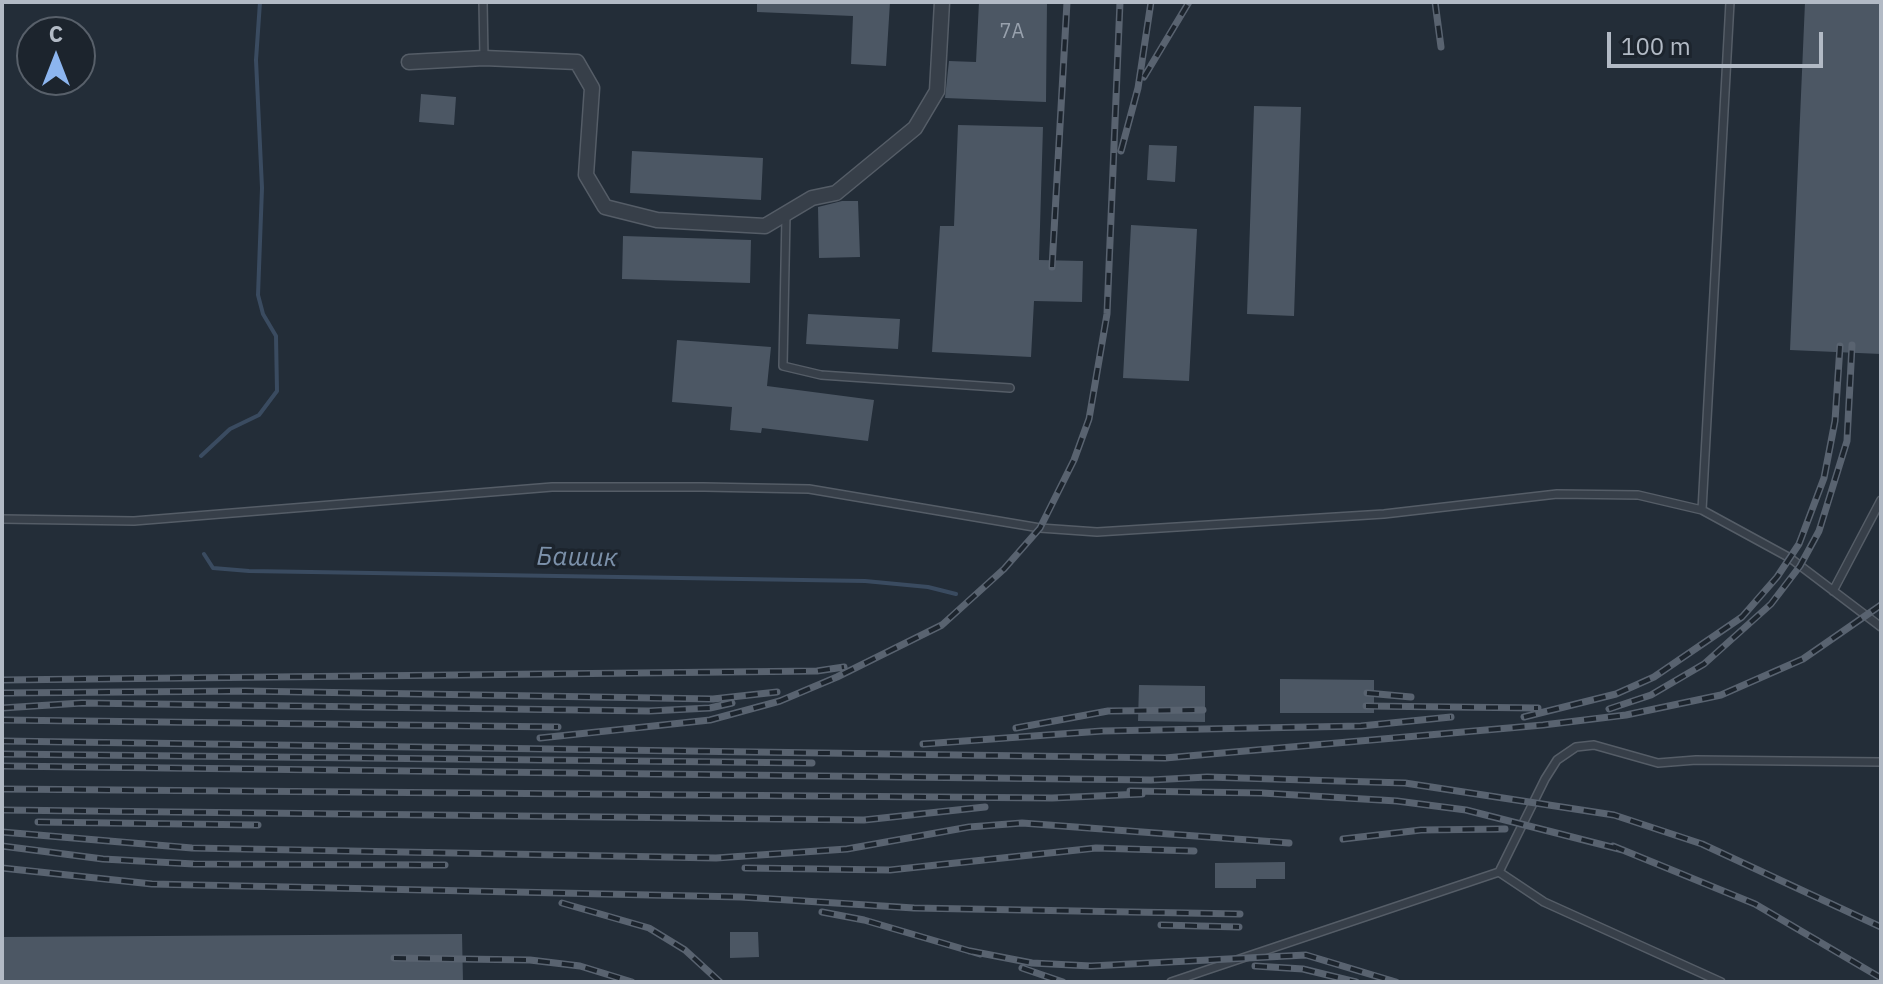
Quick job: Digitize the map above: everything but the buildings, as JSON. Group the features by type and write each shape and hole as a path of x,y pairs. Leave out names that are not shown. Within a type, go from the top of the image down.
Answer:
{"street":[{"path":"409,62 484,58 577,62 592,88 586,175 605,207 657,220 765,226 812,198 836,193 915,128 937,91 942,2"}],"lane":[{"path":"483,2 484,58"},
{"path":"1702,510 1730,2"},
{"path":"786,213 783,366 821,375 1010,388"},
{"path":"2,519 134,521 552,487 809,489 1040,528 1097,532 1384,514 1557,494 1638,495 1702,510 1790,558 1881,627"},
{"path":"1833,591 1881,500"},
{"path":"1171,982 1499,872 1545,779 1557,760 1576,747 1594,745 1658,763 1696,760 1881,762"},
{"path":"1499,872 1544,902 1721,982"}],"waterway":[{"name":"Башик","path":"201,456 230,429 259,415 277,391 276,336 263,314 258,295 262,188 256,60 260,2"},
{"name":"Башик","path":"204,554 213,568 249,571 865,581 928,587 956,594"}],"railway":[{"path":"1052,267 1067,2"},
{"path":"540,738 710,720 780,701 837,677 942,625 1004,569 1040,528 1074,460 1089,419 1107,314 1120,2"},
{"path":"1121,151 1138,88 1151,2"},
{"path":"1144,77 1189,2"},
{"path":"1435,2 1441,47"},
{"path":"1609,709 1651,695 1704,664 1771,604 1800,566 1819,531 1847,441 1852,345"},
{"path":"1524,717 1616,694 1654,677 1742,617 1777,577 1799,544 1824,478 1835,421 1840,346"},
{"path":"2,741 1165,758 1543,725 1626,715 1721,695 1803,659 1881,605"},
{"path":"2,680 817,671 844,667"},
{"path":"2,693 245,691 713,699 777,692"},
{"path":"1367,693 1411,697"},
{"path":"2,708 82,703 649,711 710,708 732,703"},
{"path":"1366,706 1538,708"},
{"path":"1016,728 1108,711 1203,710"},
{"path":"923,744 1102,731 1361,726 1451,717"},
{"path":"2,720 558,727"},
{"path":"2,754 812,763"},
{"path":"2,766 1151,780 1207,777 1405,783 1614,815 1702,844 1881,927"},
{"path":"2,789 1052,798 1142,794"},
{"path":"1130,791 1262,793 1397,801 1466,810 1623,850"},
{"path":"2,810 864,820 985,807"},
{"path":"38,822 258,825"},
{"path":"2,832 192,848 716,858 847,849 969,827 1022,823 1289,843"},
{"path":"1343,839 1421,830 1505,829"},
{"path":"2,846 103,859 194,864 445,865"},
{"path":"1613,846 1755,904 1881,978"},
{"path":"745,868 890,870 1096,848 1194,851"},
{"path":"2,868 152,884 741,897 914,908 1240,914"},
{"path":"562,903 649,928 685,950 720,982"},
{"path":"822,912 864,920 980,954"},
{"path":"1161,925 1239,927"},
{"path":"970,951 1032,963 1091,966 1306,955 1396,982"},
{"path":"394,958 530,960 580,966 632,982"},
{"path":"1255,966 1303,969 1356,982"},
{"path":"1022,968 1063,982"}]}
